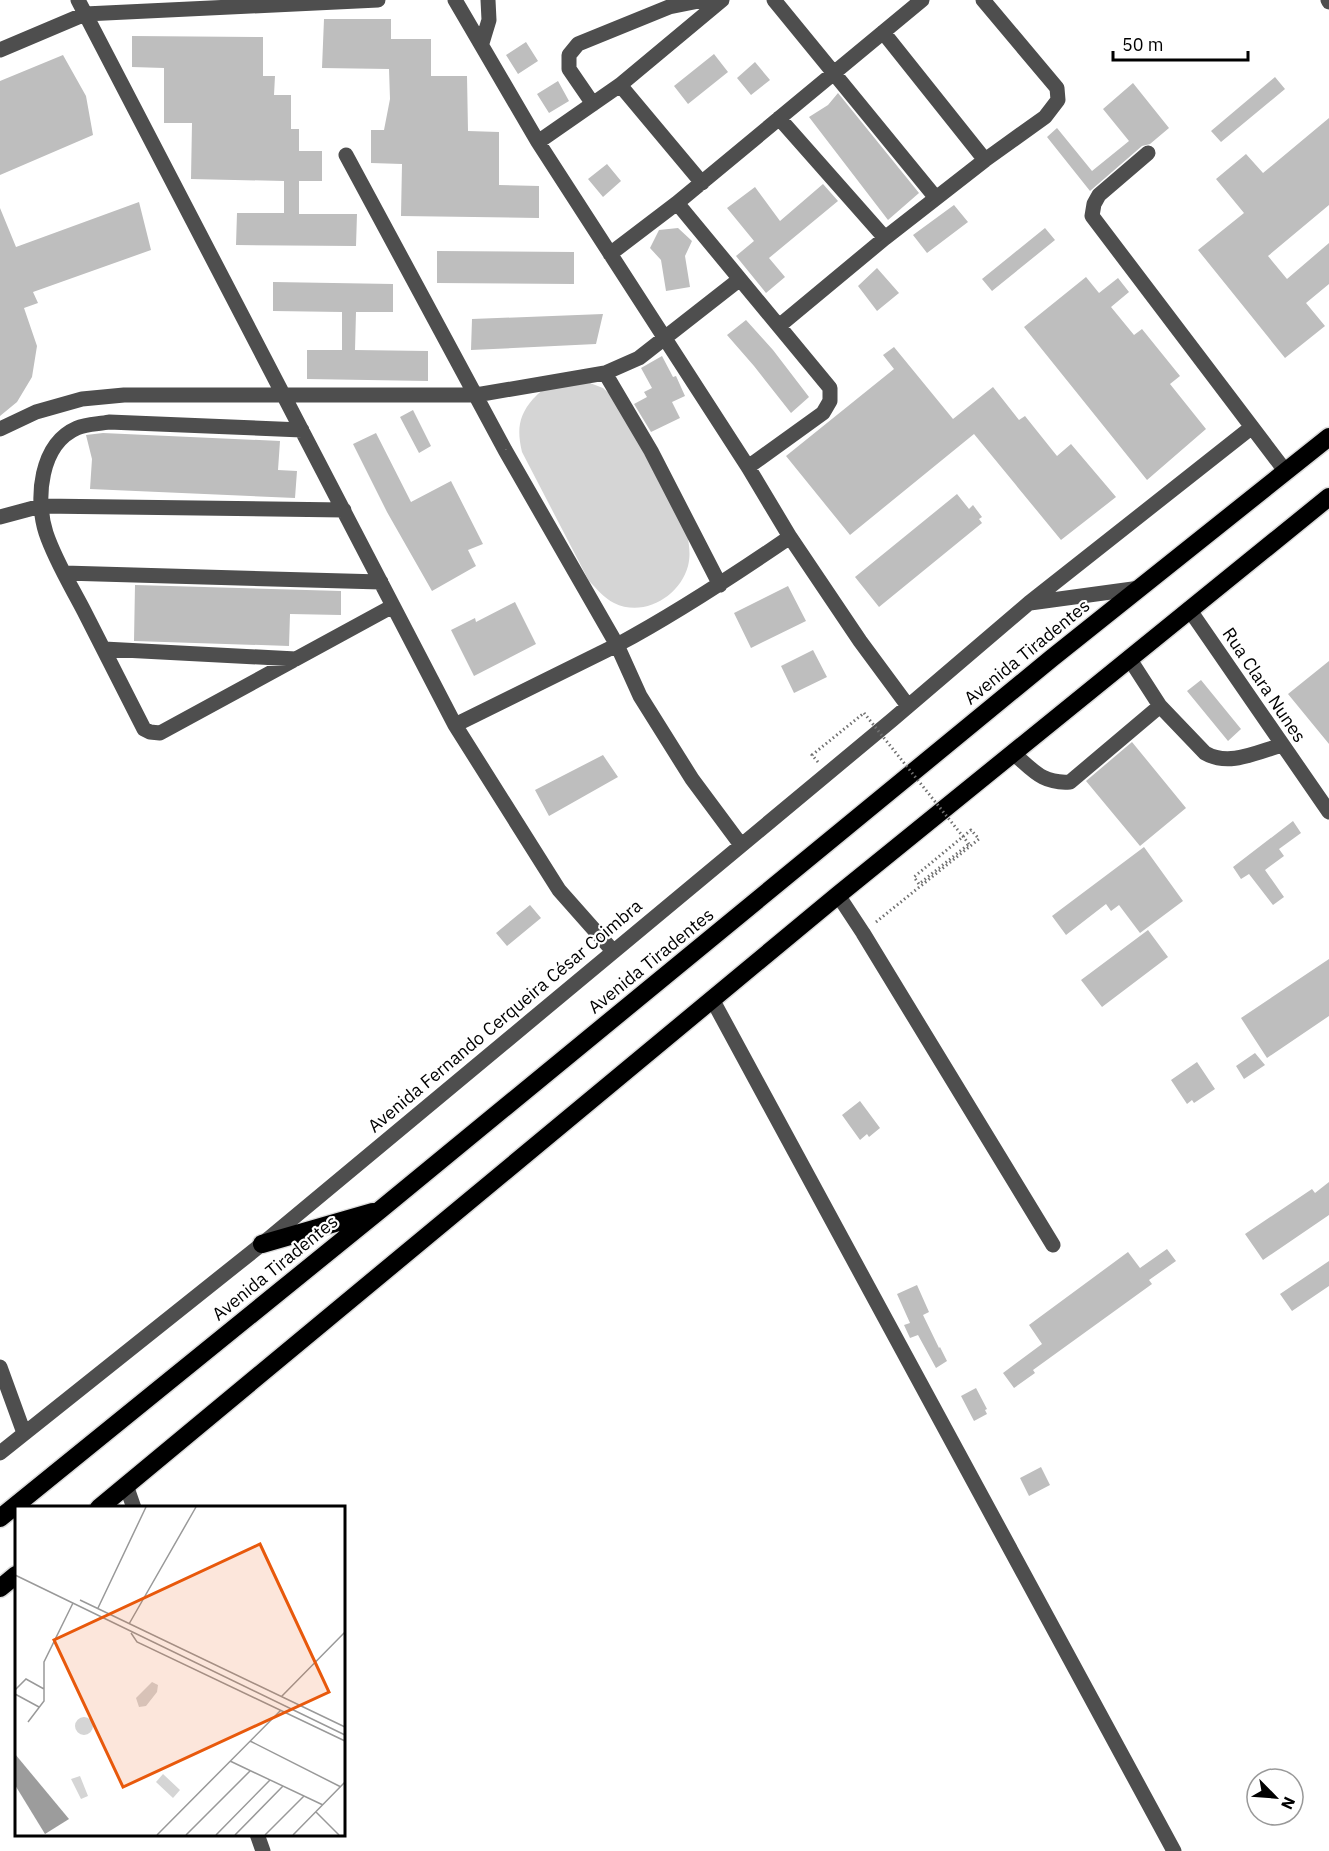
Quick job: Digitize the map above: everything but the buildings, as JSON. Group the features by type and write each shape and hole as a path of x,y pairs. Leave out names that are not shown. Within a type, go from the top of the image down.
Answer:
{"highway":[{"name":"Avenida Tiradentes","path":"0,1518 1329,436"},
{"path":"101,1506 838,895 1329,497"},
{"path":"262,1244 380,1210"},
{"path":"0,1588 15,1576"}],"street":[{"path":"78,0 455,725 559,890 613,951"},
{"path":"0,50 85,14 378,0"},
{"path":"455,0 538,142 748,467 790,537 860,641 908,706"},
{"path":"482,43 489,20 488,0"},
{"path":"593,104 569,69 569,55 578,44 669,7 704,0"},
{"path":"538,142 620,85 722,0"},
{"path":"774,0 936,198"},
{"path":"778,326 936,198 1045,117 1058,100 1057,88 983,0"},
{"path":"610,254 702,183 835,73 883,33 912,3"},
{"path":"883,33 985,160"},
{"path":"620,85 702,183"},
{"path":"779,118 885,238"},
{"path":"1148,153 1099,195 1094,204 1092,216 1286,472"},
{"path":"346,155 476,395 617,645 640,696 692,779 741,845"},
{"path":"678,202 830,388 830,401 823,413 748,467"},
{"path":"0,429 36,412 82,399 124,395 476,395 605,373 639,357 665,339 740,279"},
{"path":"605,373 651,451 720,585"},
{"path":"302,430 109,422 77,427 58,442 47,460 41,484 46,532 64,573 144,729 160,733 393,606"},
{"name":"Avenida Fernando Cerqueira César Coimbra","path":"0,1453 262,1244 1029,603 1252,427"},
{"path":"0,517 42,506 344,510"},
{"path":"455,725 662,621 790,537"},
{"path":"64,573 381,582"},
{"path":"1029,603 1140,588"},
{"name":"Rua Clara Nunes","path":"1189,609 1329,812"},
{"path":"104,650 296,659"},
{"path":"1129,658 1160,706 1205,753 1213,758 1227,761 1282,745"},
{"path":"1013,753 1046,781 1070,782 1160,706"},
{"path":"838,895 1053,1245"},
{"path":"712,999 1174,1851"},
{"path":"0,1367 24,1433"},
{"path":"126,1485 133,1506"},
{"path":"258,1836 263,1851"}],"path":[{"path":"863,933 979,840 971,830 914,877 919,884 969,844 864,713"}],"shaded area":[{"path":"590,383 603,388 615,399 687,533 689,558 684,577 669,595 648,606 625,607 614,603 589,581 522,452 520,424 528,405 536,396 553,387"}]}
